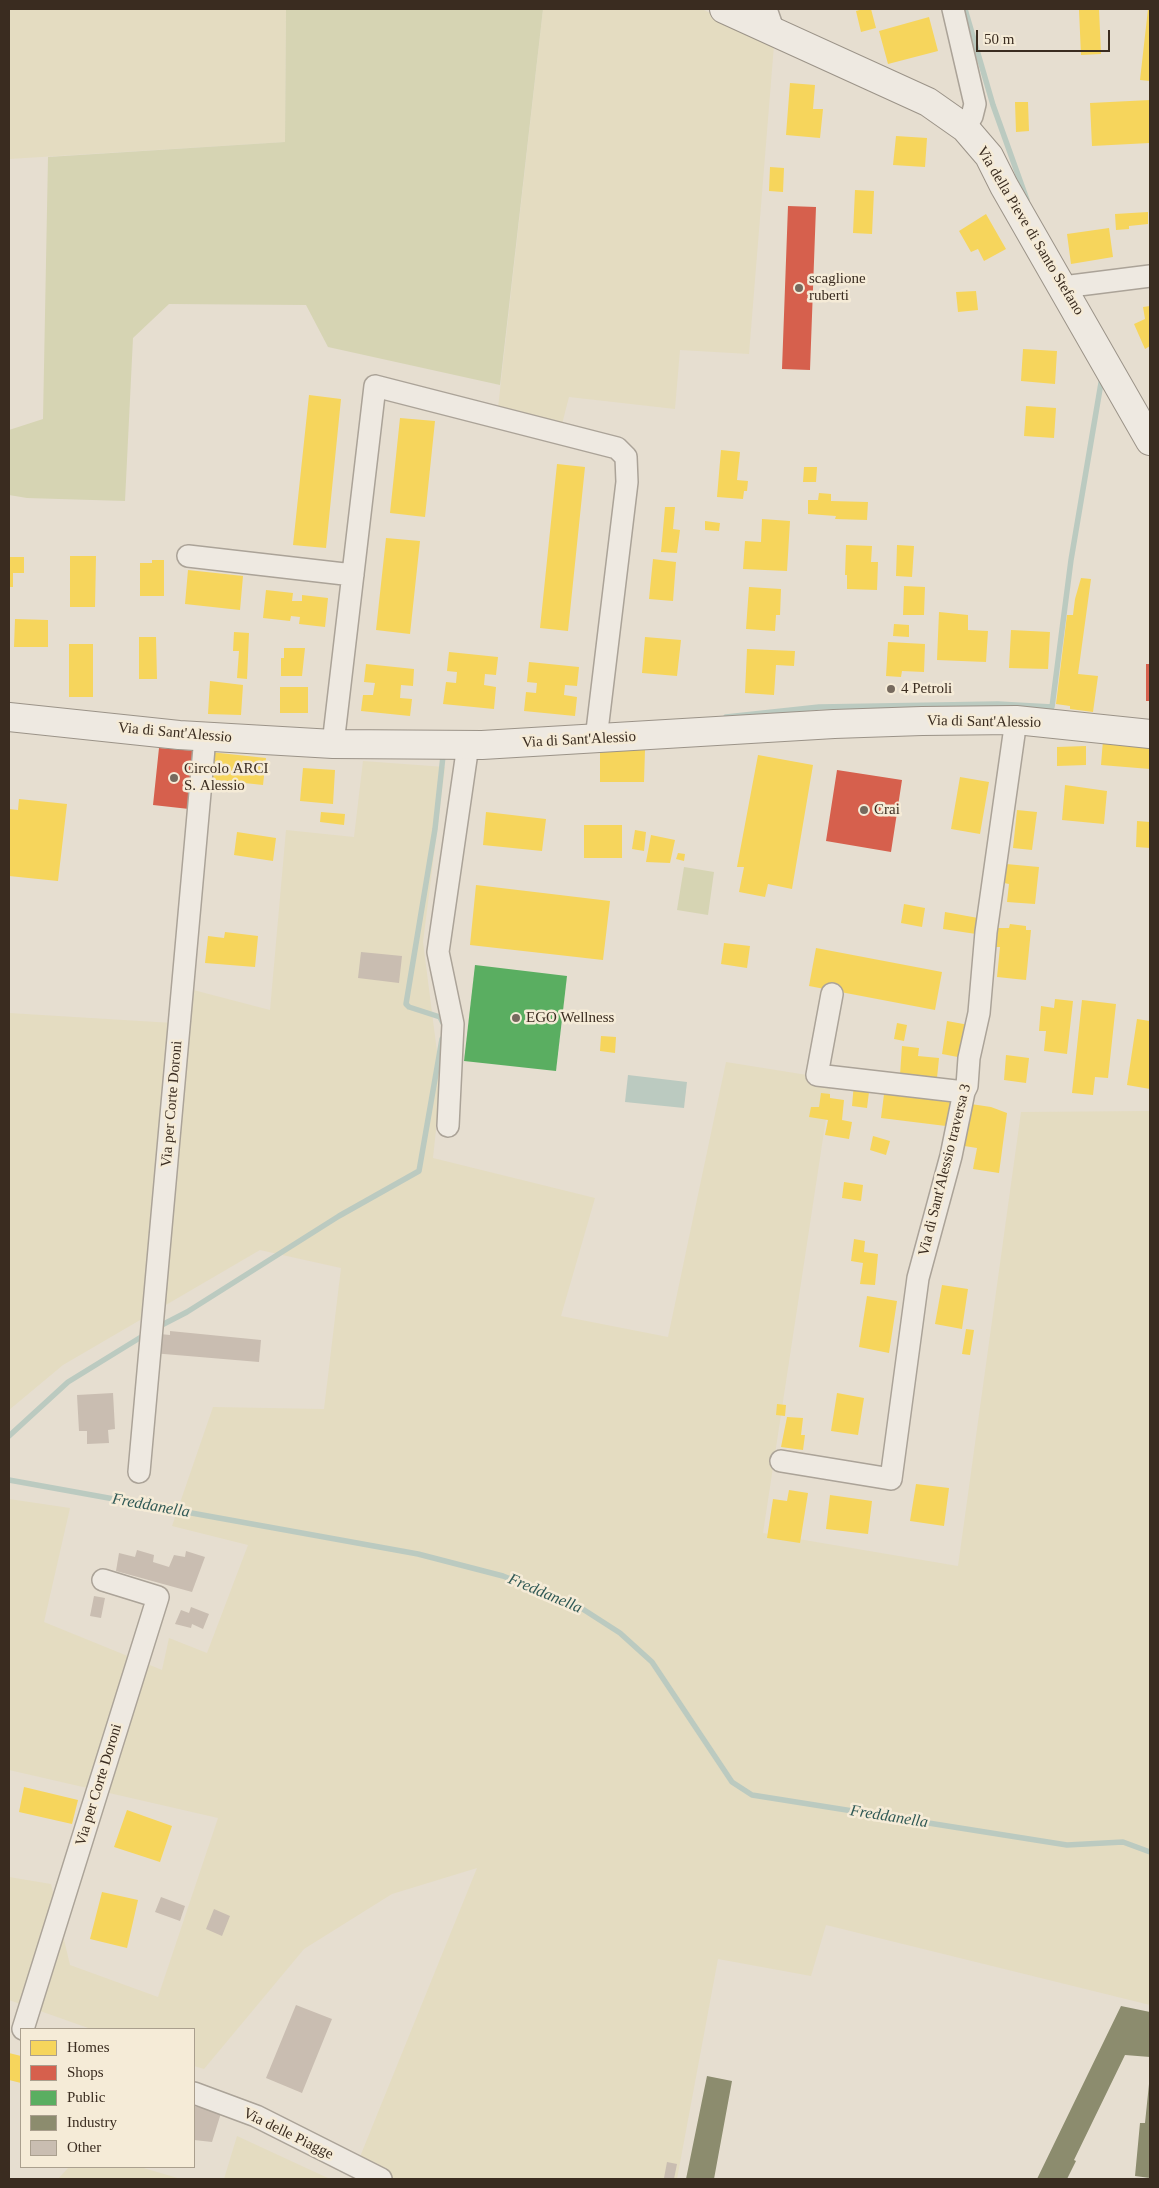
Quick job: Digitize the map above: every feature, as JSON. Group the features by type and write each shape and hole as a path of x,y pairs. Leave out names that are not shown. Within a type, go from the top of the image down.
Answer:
{"street":[{"name":"Via della Pieve di Santo Stefano","path":"724,9 770,20 928,102 966,128 989,156 1004,186 1063,286 1150,441"},
{"path":"952,9 975,104 966,128"},
{"path":"1063,286 1150,276"},
{"path":"333,744 375,386 617,448 626,457 627,482 597,731"},
{"path":"188,556 353,575"},
{"name":"Via di Sant'Alessio","path":"9,717 204,737 333,744 468,745 597,731 1016,720 1150,734"},
{"name":"Via di Sant'Alessio traversa 3","path":"781,1461 891,1479 918,1278 951,1156 964,1092 967,1086 969,1058 979,1013 986,932 1016,720"},
{"name":"Via per Corte Doroni","path":"139,1472 204,737"},
{"path":"448,1126 453,1024 438,952 468,745"},
{"path":"832,994 817,1076 964,1092"},
{"name":"Via per Corte Doroni","path":"22,2028 158,1597 103,1580"},
{"name":"Via delle Piagge","path":"195,2093 256,2116 381,2179"}],"shaded area":[{"path":"9,9 286,9 285,142 9,159"},
{"path":"286,9 543,9 500,385 328,347 306,305 169,304 133,338 125,501 27,498 9,495 9,430 43,419 48,157 285,142"},
{"path":"543,9 702,9 774,45 749,354 680,350 675,409 569,397 562,424 498,408"},
{"path":"363,761 445,767 423,942 441,1083 433,1158 595,1198 561,1316 668,1337 726,1062 832,1079 763,1533 958,1566 1021,1112 1150,1111 1150,2005 826,1925 811,1976 718,1959 677,2179 351,2179 477,1868 392,1894 304,1949 204,2069 195,2066 195,2028 88,2028 9,2000 9,1877 51,1884 70,1965 158,1997 218,1818 9,1770 9,1499 70,1508 44,1622 162,1670 169,1638 207,1653 248,1545 172,1526 213,1407 324,1409 341,1268 260,1250 63,1365 9,1410 9,1013 173,1023 178,986 270,1010 286,830 354,837"},
{"path":"684,867 714,872 708,915 677,910"},
{"path":"628,1075 687,1082 684,1108 625,1102"},
{"path":"237,2136 330,2179 224,2179"},
{"path":"68,2168 143,2168 181,2179 58,2179"}],"building: Homes":[{"path":"871,9 876,28 861,32 856,11"},
{"path":"1099,9 1101,54 1081,55 1079,10"},
{"path":"1148,9 1150,9 1150,81 1140,80"},
{"path":"929,17 938,51 888,64 879,31"},
{"path":"790,83 815,85 813,109 823,109 820,138 786,135"},
{"path":"1150,100 1150,143 1092,146 1090,103"},
{"path":"1015,102 1028,102 1029,131 1016,132"},
{"path":"896,136 927,138 925,167 893,165"},
{"path":"770,167 784,168 783,192 769,191"},
{"path":"855,190 874,191 872,234 853,233"},
{"path":"1148,212 1148,224 1129,226 1129,229 1116,230 1115,214"},
{"path":"986,214 1006,249 984,261 978,249 971,252 959,231"},
{"path":"1109,228 1113,257 1071,264 1067,234"},
{"path":"976,291 978,310 958,312 956,292"},
{"path":"1150,306 1150,346 1145,349 1134,324 1145,319 1143,307"},
{"path":"1023,349 1057,351 1055,384 1021,381"},
{"path":"309,395 341,399 326,548 293,545"},
{"path":"1026,406 1056,408 1054,438 1024,436"},
{"path":"400,418 435,421 425,517 390,513"},
{"path":"721,450 740,452 737,480 748,481 747,491 744,491 743,499 717,497"},
{"path":"557,464 585,467 568,631 540,628"},
{"path":"804,467 817,467 816,482 803,482"},
{"path":"819,493 831,494 831,501 868,502 867,520 835,519 836,516 808,514 808,500 818,500"},
{"path":"665,507 675,507 673,529 680,530 677,553 661,552"},
{"path":"762,519 790,521 787,571 743,569 745,541 761,542"},
{"path":"705,521 720,523 719,531 705,530"},
{"path":"386,538 420,541 410,634 376,630"},
{"path":"846,545 872,546 871,562 878,562 877,590 847,589 847,575 845,575"},
{"path":"897,545 914,546 912,577 896,576"},
{"path":"70,556 96,556 95,607 70,607"},
{"path":"9,557 24,557 24,573 13,573 13,587 9,587"},
{"path":"653,559 676,562 673,601 649,599"},
{"path":"152,560 164,560 164,596 140,596 140,563 152,563"},
{"path":"188,570 243,576 240,610 185,604"},
{"path":"1081,578 1091,579 1078,674 1098,676 1093,712 1070,709 1070,706 1056,704 1067,615 1073,615"},
{"path":"904,586 925,587 924,615 903,615"},
{"path":"749,587 781,589 780,615 776,615 775,631 746,629"},
{"path":"266,590 293,593 292,601 302,601 302,595 328,598 325,627 299,624 300,617 291,616 290,621 263,618"},
{"path":"939,612 968,615 968,630 988,631 986,662 937,660"},
{"path":"15,619 48,620 48,647 14,647"},
{"path":"894,624 909,625 909,637 893,636"},
{"path":"1011,630 1050,632 1048,669 1009,668"},
{"path":"234,632 249,633 247,679 237,678 239,651 233,651"},
{"path":"139,637 156,637 157,679 139,679"},
{"path":"645,637 681,640 677,676 642,673"},
{"path":"888,642 925,644 924,672 902,671 901,677 886,676"},
{"path":"69,644 93,644 93,697 69,697"},
{"path":"284,648 305,648 302,676 281,676 281,658 284,658"},
{"path":"747,649 795,651 794,666 776,665 774,695 745,693"},
{"path":"449,652 498,657 496,675 485,674 484,685 496,687 494,709 443,704 446,682 456,683 457,672 447,671"},
{"path":"529,662 579,667 577,686 565,685 564,695 577,697 575,716 524,711 526,692 536,693 537,683 527,682"},
{"path":"366,664 414,669 413,686 401,685 400,698 412,699 410,716 361,711 363,695 373,695 375,683 364,682"},
{"path":"210,681 243,685 241,715 208,714"},
{"path":"280,687 308,687 308,713 280,713"},
{"path":"1103,740 1150,744 1150,769 1101,765"},
{"path":"1086,746 1086,765 1057,766 1057,747"},
{"path":"600,750 645,750 644,782 600,782"},
{"path":"210,752 266,758 263,785 207,779"},
{"path":"758,755 813,765 792,889 768,884 765,897 739,892 744,867 737,867"},
{"path":"303,768 335,770 333,804 300,801"},
{"path":"960,777 989,782 980,834 951,829"},
{"path":"1065,785 1107,791 1104,824 1062,820"},
{"path":"19,799 67,804 58,881 9,876 9,809 18,810"},
{"path":"1017,810 1037,812 1032,850 1013,848"},
{"path":"321,812 345,814 344,825 320,822"},
{"path":"486,812 546,819 542,851 483,845"},
{"path":"1137,821 1150,822 1150,848 1136,847"},
{"path":"584,825 622,825 622,858 584,858"},
{"path":"635,830 646,832 644,851 632,849"},
{"path":"237,832 276,838 273,861 234,855"},
{"path":"651,835 675,840 670,863 646,862"},
{"path":"678,853 685,854 684,861 676,859"},
{"path":"1006,864 1039,867 1035,904 1007,902 1009,884 1004,883"},
{"path":"476,885 610,901 603,960 470,945"},
{"path":"904,904 925,908 922,927 901,923"},
{"path":"945,912 978,918 976,934 943,929"},
{"path":"1010,924 1026,926 1026,930 1031,930 1026,980 997,977 1000,947 996,947 997,928 1009,928"},
{"path":"225,932 258,936 255,967 205,963 208,936 224,938"},
{"path":"724,943 750,946 747,968 721,964"},
{"path":"816,948 942,972 935,1010 809,986"},
{"path":"1055,999 1073,1001 1067,1054 1044,1051 1046,1031 1039,1031 1041,1006 1054,1008"},
{"path":"1082,1000 1116,1004 1108,1078 1095,1077 1093,1095 1072,1093"},
{"path":"1137,1019 1150,1021 1150,1089 1127,1085"},
{"path":"947,1021 969,1025 963,1058 942,1054"},
{"path":"897,1023 907,1025 904,1041 894,1039"},
{"path":"601,1036 616,1037 615,1053 600,1051"},
{"path":"902,1046 919,1048 918,1056 939,1058 937,1078 900,1075"},
{"path":"1006,1055 1029,1058 1026,1083 1004,1080"},
{"path":"854,1083 870,1084 867,1108 852,1106"},
{"path":"885,1086 959,1095 954,1127 881,1118"},
{"path":"821,1093 830,1094 830,1098 844,1100 842,1120 852,1122 849,1139 825,1135 828,1120 809,1117 811,1107 819,1107"},
{"path":"964,1103 991,1107 1007,1113 999,1173 973,1169 977,1148 958,1145"},
{"path":"873,1136 890,1141 886,1155 870,1150"},
{"path":"844,1182 863,1185 861,1201 842,1198"},
{"path":"854,1239 865,1241 864,1252 878,1254 875,1285 860,1284 863,1263 851,1261"},
{"path":"942,1285 968,1289 962,1329 935,1324"},
{"path":"867,1296 897,1301 889,1353 859,1347"},
{"path":"966,1329 974,1330 970,1355 962,1354"},
{"path":"837,1393 864,1398 858,1435 831,1431"},
{"path":"777,1404 786,1405 785,1416 776,1415"},
{"path":"787,1417 803,1418 801,1435 805,1435 803,1450 781,1447"},
{"path":"916,1484 949,1488 944,1526 910,1521"},
{"path":"789,1490 808,1493 800,1543 767,1538 773,1499 787,1501"},
{"path":"830,1495 872,1501 868,1534 826,1529"},
{"path":"24,1787 78,1800 72,1824 19,1812"},
{"path":"127,1810 172,1826 160,1862 114,1847"},
{"path":"102,1892 138,1900 127,1948 90,1939"},
{"path":"9,2053 20,2056 20,2083 9,2080"}],"building: Shops":[{"name":"scaglione ruberti","path":"788,206 816,207 810,370 782,369"},
{"path":"1146,664 1150,664 1150,701 1146,701"},
{"name":"Circolo ARCI S. Alessio","path":"159,748 195,751 189,809 153,805"},
{"name":"Crai","path":"837,770 902,780 891,852 826,841"}],"building: Public":[{"name":"EGO Wellness","path":"475,965 567,976 556,1071 464,1061"}],"building: Industry":[{"path":"1121,2006 1150,2012 1150,2057 1125,2055 1074,2160 1076,2161 1067,2179 1037,2179"},
{"path":"707,2076 732,2081 714,2179 686,2179"},
{"path":"1149,2084 1150,2178 1135,2176 1140,2123 1145,2123"}],"building: Other":[{"path":"361,952 402,956 399,983 358,978"},
{"path":"170,1331 261,1340 259,1362 152,1353 160,1334 170,1335"},
{"path":"113,1393 115,1429 108,1430 109,1443 87,1444 87,1431 79,1431 77,1395"},
{"path":"137,1550 154,1555 153,1562 169,1567 174,1555 185,1557 186,1551 205,1557 192,1592 116,1571 119,1553 135,1557"},
{"path":"94,1596 105,1598 101,1618 90,1616"},
{"path":"191,1607 209,1614 203,1629 192,1624 191,1628 175,1624 181,1610 189,1613"},
{"path":"161,1897 185,1906 180,1921 155,1912"},
{"path":"214,1909 230,1916 222,1936 206,1929"},
{"path":"296,2005 332,2019 302,2093 266,2078"},
{"path":"195,2106 221,2113 212,2142 195,2140"},
{"path":"667,2162 677,2164 674,2179 664,2178"}],"waterway":[{"path":"965,9 993,105 1027,200"},
{"path":"726,717 819,707 998,704 1052,707 1071,560 1102,377"},
{"path":"443,756 435,829 406,1004 409,1007 440,1017 443,1023"},
{"path":"156,1328 187,1312 339,1216 419,1171 442,1039"},
{"path":"9,1436 68,1382 146,1334"},
{"name":"Freddanella","path":"9,1480 418,1554 503,1576 578,1606 620,1633 652,1662 732,1782 752,1795 1067,1845 1123,1842 1150,1852"}],"place":[{"name":"scaglione ruberti","path":"799,288"},
{"name":"4 Petroli","path":"891,689"},
{"name":"Circolo ARCI S. Alessio","path":"174,778"},
{"name":"Crai","path":"864,810"},
{"name":"EGO Wellness","path":"516,1018"}]}
